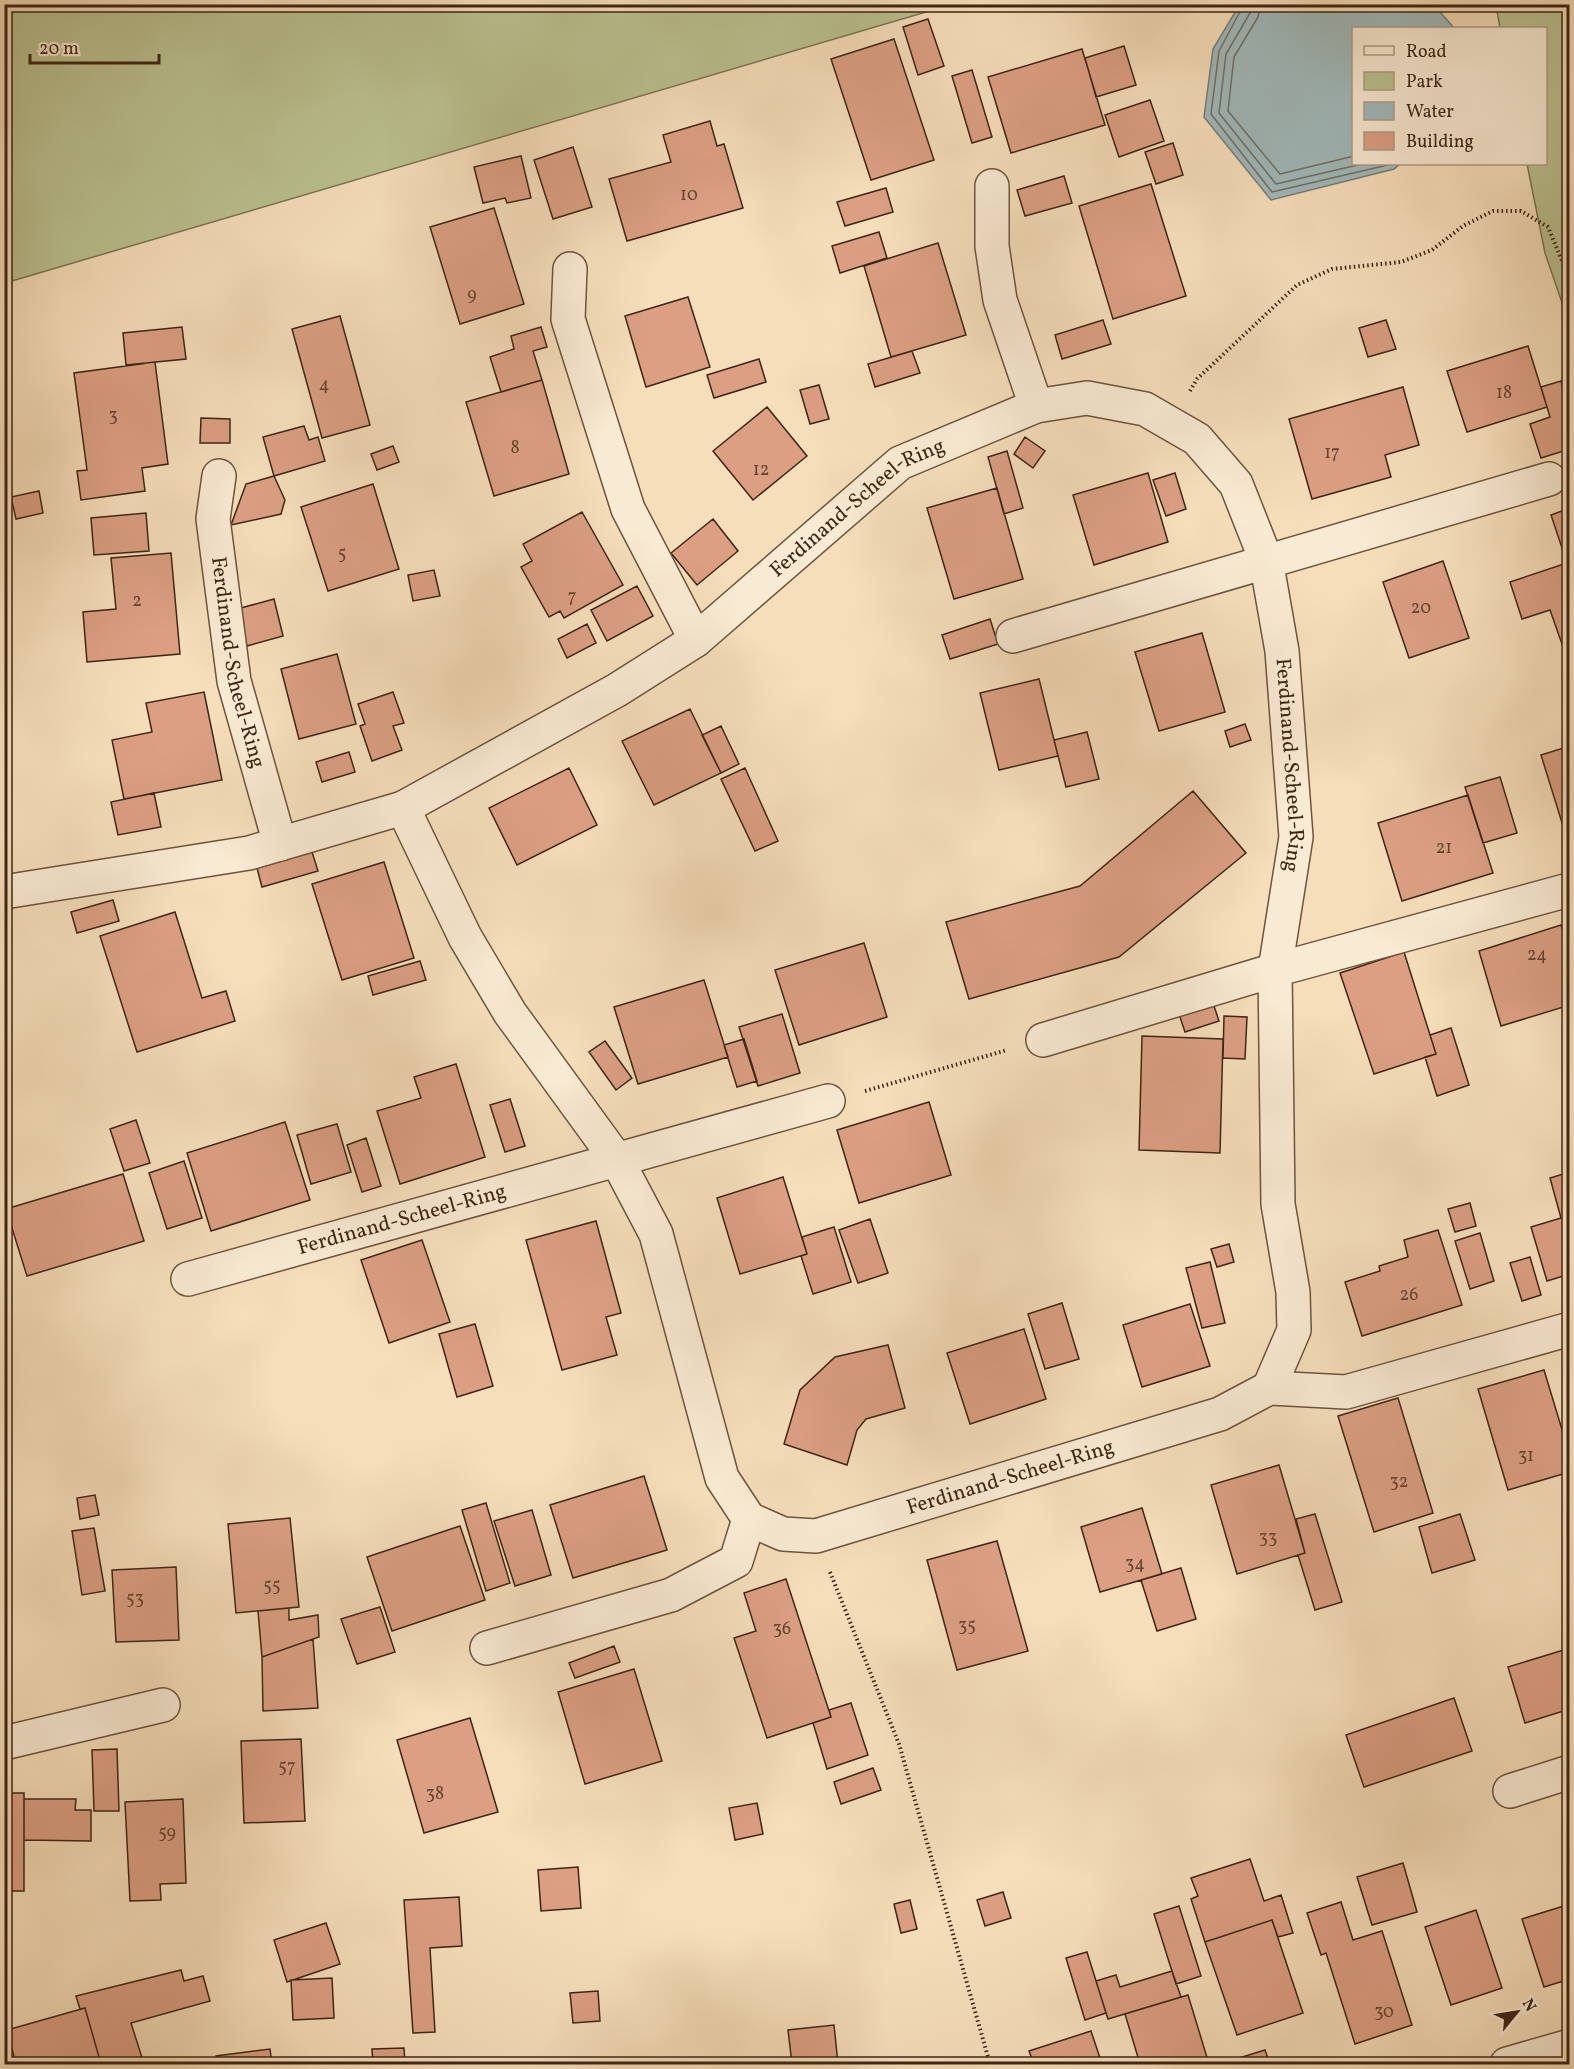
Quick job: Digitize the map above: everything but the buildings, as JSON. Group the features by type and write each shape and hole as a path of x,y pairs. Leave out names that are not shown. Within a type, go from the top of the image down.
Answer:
{"street":[{"path":"992,186 992,246 1000,300 1036,406"},
{"path":"570,269 568,320 628,509 696,640"},
{"name":"Ferdinand-Scheel-Ring","path":"4,892 249,853 403,808 617,690 696,640 900,463 1036,406 1087,398 1144,409 1197,439 1236,484 1266,560 1282,651 1296,837 1275,970 1278,1204 1293,1292 1294,1330 1269,1388 1220,1414 816,1536 783,1534 749,1519"},
{"name":"Ferdinand-Scheel-Ring","path":"219,476 213,519 234,681 280,844"},
{"path":"1013,636 1266,560 1549,479"},
{"path":"403,808 465,937 510,1013 618,1160 656,1234 722,1478 749,1519 736,1561 671,1595 487,1648"},
{"path":"1043,1040 1275,970 1565,891"},
{"name":"Ferdinand-Scheel-Ring","path":"188,1279 828,1101"},
{"path":"1269,1388 1346,1392 1569,1329"},
{"path":"4,1743 163,1705"},
{"path":"1510,1791 1569,1772"},
{"path":"1507,2064 1569,2046"}],"path":[{"path":"1170,424 1197,379 1296,285 1332,269 1401,262 1432,250 1463,226 1492,211 1521,211 1548,227 1569,280"},
{"path":"828,1101 1043,1040"},
{"path":"816,1536 899,1744 990,2064"}],"green space":[{"path":"5,4 950,4 950,5 5,283"},
{"path":"1496,5 1569,5 1569,323 1545,253 1527,165 1547,165 1547,27 1500,27"}],"water":[{"path":"1240,4 1434,5 1453,27 1352,27 1352,165 1399,165 1394,169 1271,200 1204,117 1213,49"}]}
